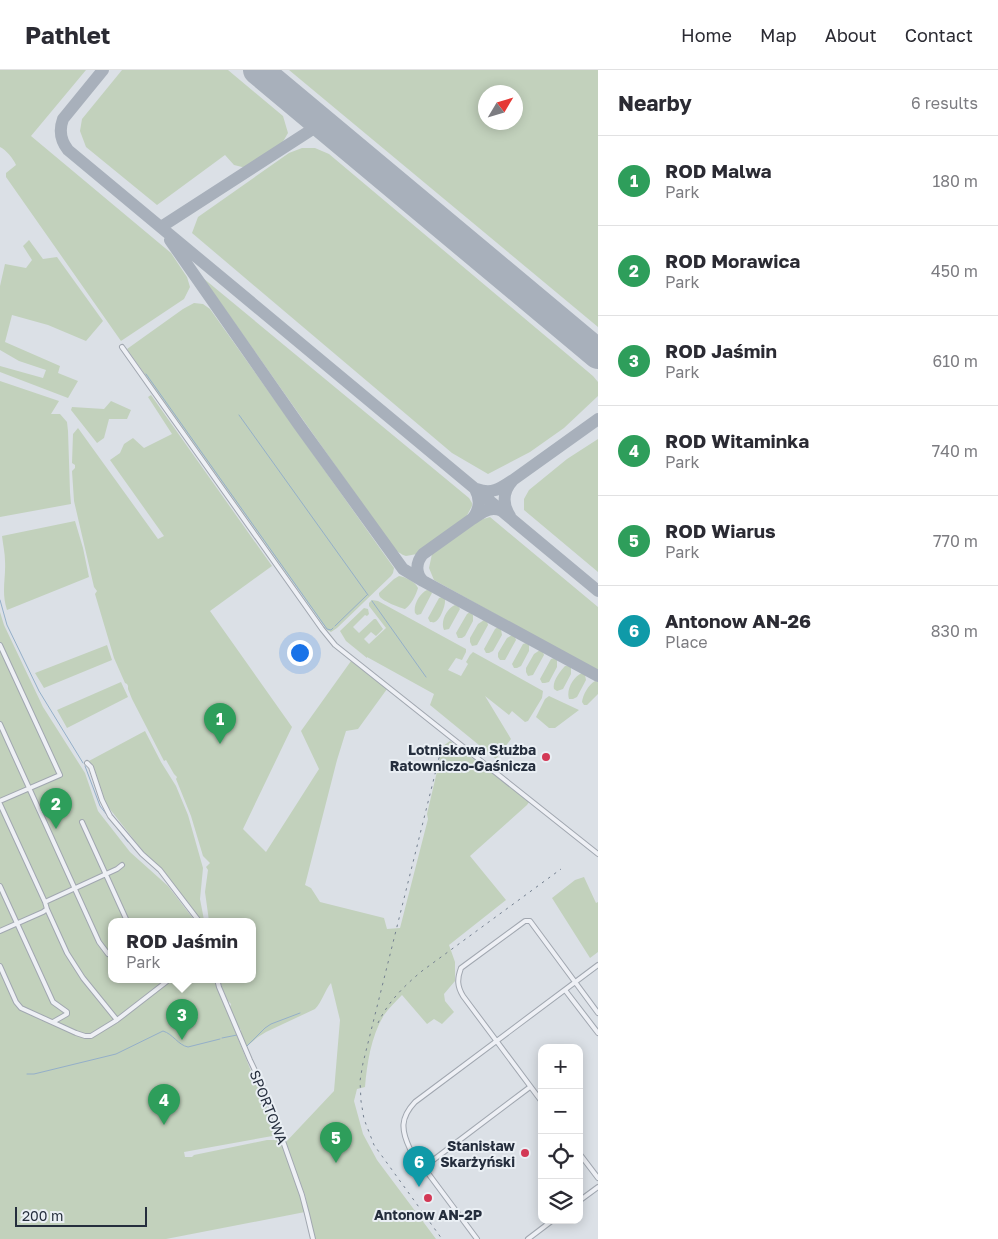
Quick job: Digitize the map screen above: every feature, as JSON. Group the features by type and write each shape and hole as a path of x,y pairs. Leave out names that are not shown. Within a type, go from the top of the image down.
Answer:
{"street":[{"path":"122,347 335,645 598,854"},
{"path":"0,645 60,775 0,803 66,953 83,978 117,1020"},
{"path":"0,724 99,942 108,954"},
{"path":"87,763 91,766 102,800 110,816 142,854 160,870 197,918"},
{"path":"82,822 126,918"},
{"path":"45,902 122,865"},
{"path":"0,886 54,1002 68,1012 53,1022"},
{"path":"0,931 47,909"},
{"path":"538,1097 458,988 458,980 462,968 525,921 530,921 598,1012"},
{"path":"477,1239 410,1149 404,1133 403,1122 408,1110 415,1102 598,965"},
{"path":"0,966 16,1002 21,1008 76,1033 91,1036 117,1020 165,983"},
{"name":"SPORTOWA","path":"219,983 267,1096 302,1195 313,1239"},
{"path":"565,990 598,1033"},
{"path":"424,1167 530,1087"},
{"path":"583,1158 598,1178"},
{"path":"583,1198 598,1187"},
{"path":"528,1239 548,1224"}],"green space":[{"path":"0,70 86,70 31,136 171,253 187,277 190,287 184,299 121,341 6,177 6,173 16,165 5,150 0,147"},
{"path":"122,70 228,70 283,116 288,133 281,145 246,168 234,165 225,155 157,205 86,147 80,131 82,119"},
{"path":"289,70 598,70 598,327"},
{"path":"302,148 315,148 329,154 593,376 598,382 598,396 564,428 530,452 488,474 452,453 192,233 198,217 289,153"},
{"path":"29,240 43,259 57,257 103,321 86,341 48,325 12,315 5,342 60,366 58,373 78,381 68,398 0,372 0,366 43,378 46,370 19,361 0,350 0,286 5,264 26,268 32,260 23,246"},
{"path":"203,278 469,498 472,506 464,521 417,554 406,556 395,550"},
{"path":"194,303 203,304 210,309 394,568 391,576 331,632 327,630 127,349"},
{"path":"0,381 59,401 51,414 60,414 67,422 71,504 0,517"},
{"path":"151,395 272,566 210,611 292,727 243,829 266,852 319,769 301,731 351,661 387,689 358,729 346,731 305,885 311,888 320,902 384,918 387,929 400,928 428,819 427,814 443,746 450,741 529,802 470,856 506,900 449,945 455,962 455,981 444,994 445,1001 454,1012 442,1024 434,1019 427,1024 402,995 386,1012 380,1023 370,1050 365,1087 357,1089 354,1101 363,1134 377,1160 436,1239 315,1239 305,1195 285,1143 334,1091 340,1020 331,983 315,1009 266,1032 246,1047 241,1030 230,1007 231,1004 227,1000 221,983 256,983 256,918 209,918 205,892 208,870 206,867 210,863 203,856 191,816 176,779 177,777 166,760 164,761 132,699 128,686 114,658 95,594 97,591 94,587 74,501 72,471 75,468 75,465 72,463 73,434 78,428 158,539 164,536 110,460 120,453 124,444 133,438 144,448 172,434 148,397"},
{"path":"111,401 131,410 127,419 109,419 104,438 97,443 71,410 72,407 104,409"},
{"path":"598,439 598,572 524,510 524,499 529,490 567,459"},
{"path":"490,517 598,607 598,671 434,580 429,568 432,554 480,520"},
{"path":"75,521 89,577 7,610 4,597 5,558 2,536"},
{"path":"399,576 412,581 418,588 413,600 405,609 382,599 379,595"},
{"path":"427,590 432,593 421,614 417,615 415,613 416,603"},
{"path":"439,598 445,599 445,602 441,615 437,621 430,622 428,618"},
{"path":"372,600 378,601 466,649 462,660 456,658 448,670 461,676 468,664 466,662 473,652 543,691 542,698 528,721 525,722 512,711 509,715 485,696 511,739 496,759 430,705 434,694 367,658 346,641 340,631 364,608 368,609 369,614 365,615 353,627 359,633 376,619 383,629 376,636 371,632 364,639 369,644 386,628 369,606"},
{"path":"455,605 460,609 449,629 444,630 445,616 449,609"},
{"path":"0,612 4,625 43,707 85,773 98,811 130,852 168,886 193,918 108,918 108,983 216,983 251,1071 265,1100 263,1103 266,1105 278,1135 184,1152 185,1157 267,1140 279,1140 286,1153 305,1212 166,1239 0,1239"},
{"path":"470,612 473,615 473,621 465,636 458,638 456,633"},
{"path":"484,620 487,621 488,625 477,645 472,646 470,638 478,624"},
{"path":"498,627 501,629 502,635 493,651 486,653 484,649"},
{"path":"512,635 516,640 505,660 500,660 498,653 507,638"},
{"path":"523,644 529,644 529,651 521,666 514,668 512,664"},
{"path":"107,645 112,660 44,688 35,673"},
{"path":"540,650 544,655 533,675 528,676 526,668 534,654"},
{"path":"551,659 557,660 557,667 549,682 542,683 540,679"},
{"path":"565,666 571,667 571,674 563,689 557,691 554,689 554,683"},
{"path":"582,673 585,675 586,680 577,697 569,699 568,692 571,684"},
{"path":"595,681 598,682 598,694 587,705 584,705 582,702 585,693"},
{"path":"121,682 128,697 67,728 57,710"},
{"path":"549,696 579,710 555,728 549,728 536,717 545,699"},
{"path":"145,731 176,786 188,815 203,868 200,899 204,918 198,918 161,869 146,855 105,803 94,770 87,762"},
{"path":"584,877 596,903 598,902 598,952 590,958 552,898 575,880"}],"waterway":[{"path":"146,374 327,629 331,630 333,628"},
{"path":"239,415 368,595"},
{"path":"335,626 367,595"},
{"path":"0,600 7,625 39,691 83,763"},
{"path":"372,601 426,677"},
{"path":"85,766 100,806 128,842"},
{"path":"247,1046 271,1024 300,1013"},
{"path":"27,1074 34,1074 116,1054 163,1031 188,1047 220,1039"},
{"path":"222,1038 237,1035"}],"taxiway":[{"path":"103,70 63,119 61,135 68,150 598,591"},
{"path":"161,227 322,123"},
{"path":"170,240 299,425 403,569 598,676"},
{"path":"513,480 598,419"},
{"path":"477,489 492,491 513,480 507,489 505,498 507,511 510,516"},
{"path":"475,489 479,505 472,519 490,509 502,511"},
{"path":"423,581 417,568 423,554 472,519"}],"runway":[{"path":"258,70 598,354"}],"railway":[{"path":"441,750 360,1081 364,1119 374,1145 442,1239"},
{"path":"378,1023 397,995 422,971 561,869"}],"place":[{"name":"ROD Malwa","path":"220,744"},
{"name":"Lotniskowa Służba Ratowniczo-Gaśnicza","path":"546,757"},
{"name":"ROD Morawica","path":"56,829"},
{"name":"ROD Jaśmin","path":"182,1040"},
{"name":"ROD Witaminka","path":"164,1125"},
{"name":"Stanisław Skarżyński","path":"525,1153"},
{"name":"ROD Wiarus","path":"336,1163"},
{"name":"Antonow AN-26","path":"419,1187"},
{"name":"Antonow AN-2P","path":"428,1198"}]}
